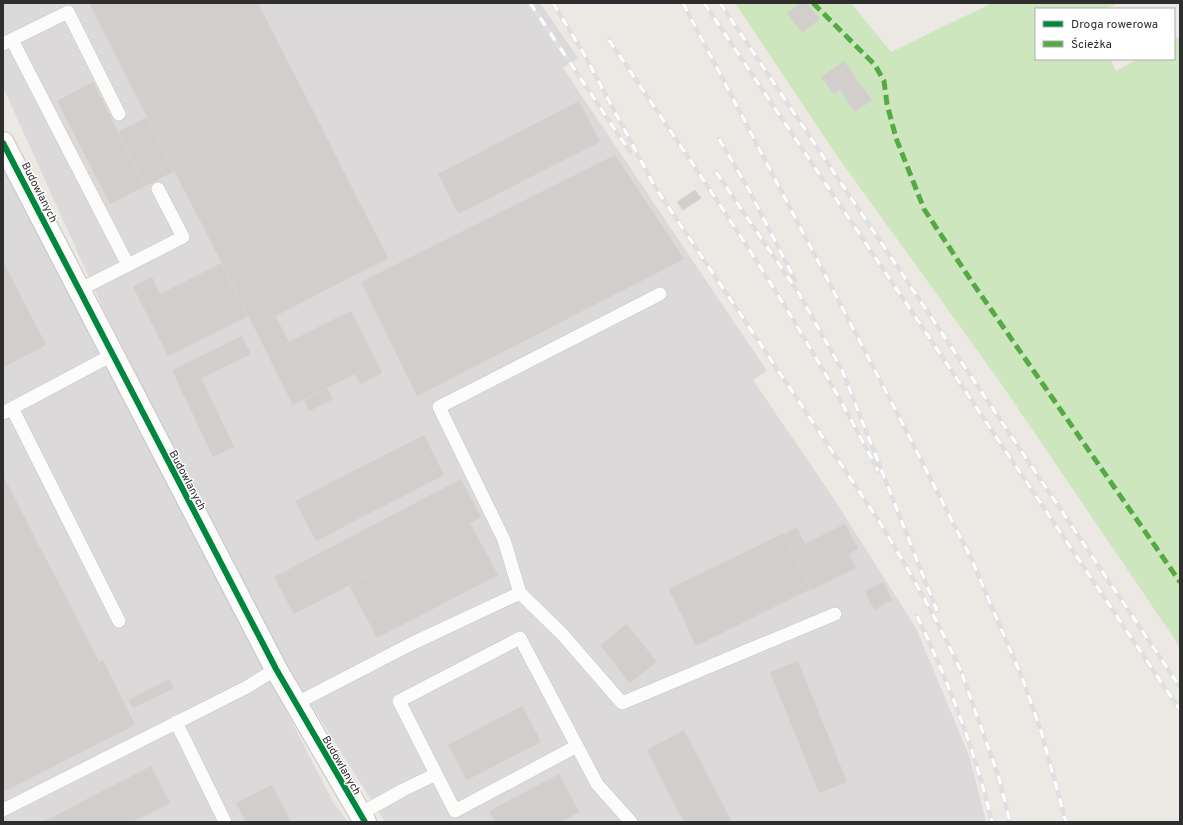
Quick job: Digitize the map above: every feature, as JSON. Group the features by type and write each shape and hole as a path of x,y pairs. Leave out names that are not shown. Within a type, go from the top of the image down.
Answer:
{"street":[{"name":"Budowlanych","path":"3,143 276,669 362,818"}],"lane":[{"path":"119,114 68,12 8,42 128,265"},
{"path":"79,290 183,237 158,189"},
{"path":"660,294 439,407 504,540 520,592 562,634 622,703 835,614"},
{"path":"112,355 8,411 119,621"},
{"path":"295,704 411,644 520,592"},
{"path":"577,746 455,810 399,701 520,638 577,746 597,784 632,822"},
{"path":"3,810 247,686 276,669"},
{"path":"176,722 225,822"},
{"path":"362,818 403,790 436,774"}],"shaded area":[{"path":"3,3 540,3 578,58 563,68 767,371 753,380 832,496 916,628 970,758 986,822 385,822 288,668 106,315 3,87"},
{"path":"3,157 333,802 348,822 3,822"}],"green space":[{"path":"735,3 851,3 891,52 992,3 1118,3 1108,8 1035,8 1035,60 1110,60 1116,71 1136,60 1175,60 1175,39 1180,36 1180,647 1000,382 835,153"}],"building":[{"path":"89,3 258,3 388,258 254,327"},
{"path":"801,3 807,3 820,19 802,33 787,13"},
{"path":"844,61 856,78 834,94 821,77"},
{"path":"856,78 872,100 855,112 840,90"},
{"path":"93,82 145,186 110,204 57,101"},
{"path":"579,101 600,142 458,214 438,174"},
{"path":"147,117 175,171 145,186 118,132"},
{"path":"615,155 684,259 417,396 361,282"},
{"path":"695,190 701,198 683,210 677,202"},
{"path":"3,261 46,345 4,367 3,344 5,343 3,339"},
{"path":"221,263 248,316 168,356 133,287 152,277 160,294"},
{"path":"351,311 377,363 293,405 267,353"},
{"path":"275,316 289,342 267,353 254,327"},
{"path":"242,336 251,354 201,378 234,447 213,457 172,370"},
{"path":"377,363 382,373 360,384 355,374"},
{"path":"327,388 333,399 309,411 304,400"},
{"path":"424,435 444,475 316,541 295,501"},
{"path":"3,475 16,501 3,508"},
{"path":"461,479 481,517 294,614 274,577"},
{"path":"16,501 33,534 3,549 3,508"},
{"path":"470,523 498,575 377,638 349,585"},
{"path":"845,524 858,549 849,554 856,568 811,590 784,534 797,527 805,544"},
{"path":"784,533 811,589 696,646 669,589"},
{"path":"33,534 72,609 3,645 3,549"},
{"path":"883,582 892,600 874,610 865,591"},
{"path":"72,609 99,662 3,710 3,645"},
{"path":"627,624 657,662 630,683 600,645"},
{"path":"103,660 135,725 3,792 3,710"},
{"path":"798,661 847,782 819,793 770,672"},
{"path":"170,679 174,688 133,708 128,700"},
{"path":"522,706 541,742 467,780 448,745"},
{"path":"684,730 732,822 684,822 667,790 647,750"},
{"path":"151,766 170,803 132,822 43,822"},
{"path":"559,774 579,812 560,822 495,822 489,811"},
{"path":"272,785 291,822 246,822 236,803"}],"railway":[{"path":"530,3 630,152"},
{"path":"553,3 584,54 655,187 877,518 934,616 964,678"},
{"path":"683,3 892,403 971,558 1023,680 1041,731 1066,822"},
{"path":"704,3 1180,710"},
{"path":"720,3 1180,687"},
{"path":"609,40 716,198 784,305 817,359 878,471"},
{"path":"719,139 748,188 795,280"},
{"path":"716,172 798,292 842,370 937,611"},
{"path":"917,616 940,666 960,717 978,769 992,822"},
{"path":"962,674 999,778 1010,822"}],"marked path":[{"path":"813,3 875,65 884,81 887,104 896,138 924,209 972,282 1180,582"}],"cycle path":[{"path":"3,143 276,669 365,822"}]}
